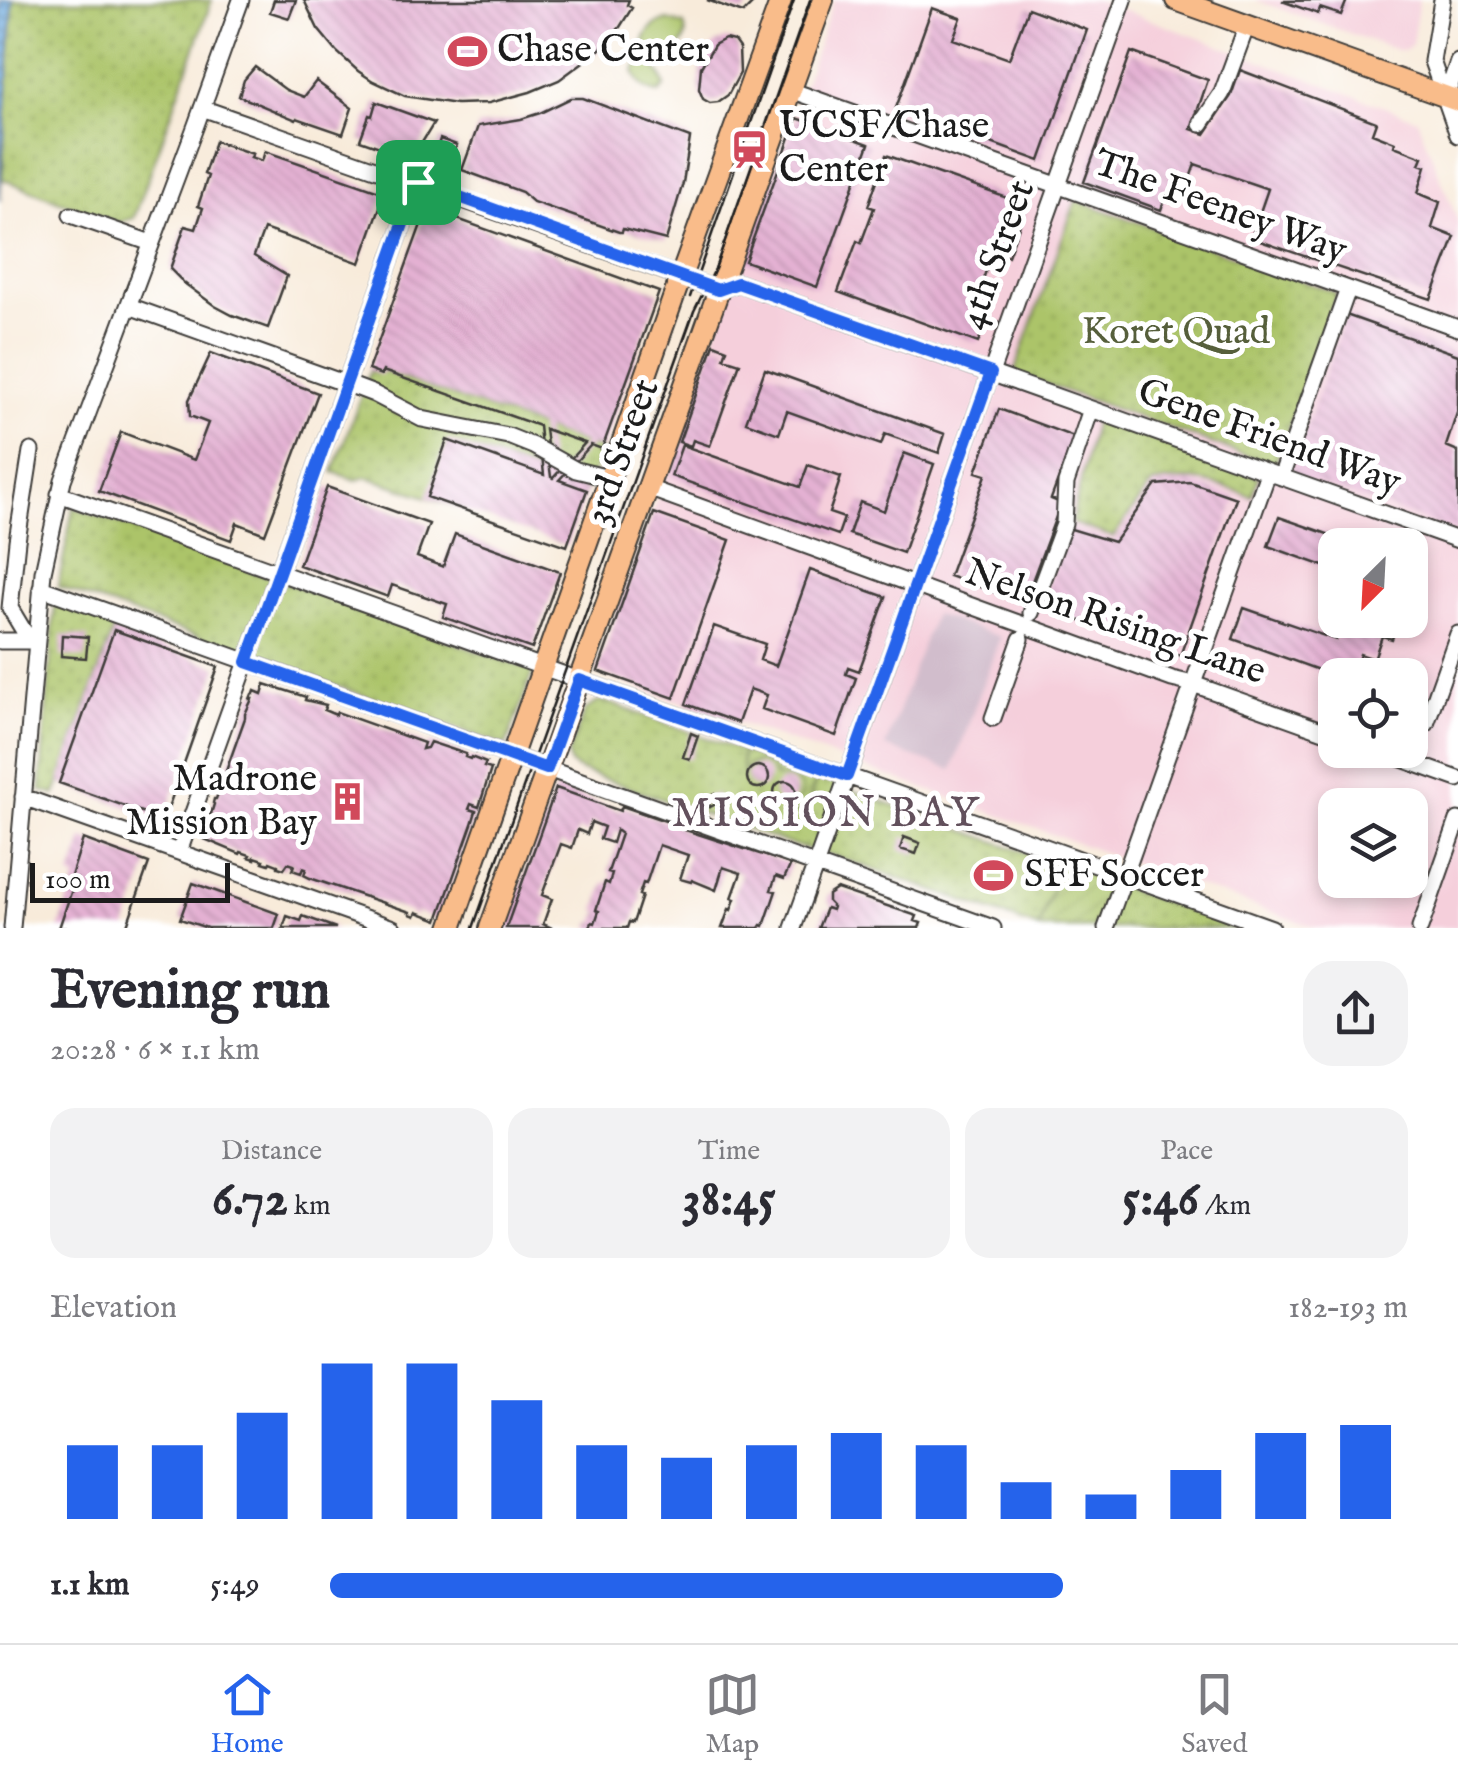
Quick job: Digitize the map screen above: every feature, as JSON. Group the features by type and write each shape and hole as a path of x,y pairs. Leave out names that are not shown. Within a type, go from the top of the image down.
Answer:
{"main road":[{"name":"3rd Street","path":"451,928 781,0"},
{"name":"3rd Street","path":"490,928 822,0"},
{"path":"1176,0 1452,99"}],"street":[{"path":"12,928 41,588 59,494 241,0"},
{"name":"4th Street","path":"793,928 1124,0"},
{"path":"1442,0 1432,61 1452,99 1458,135"},
{"path":"1201,124 1222,93 1247,24"},
{"path":"1452,99 1458,62"},
{"name":"The Feeney Way","path":"790,90 1458,328"},
{"name":"Gene Friend Way","path":"202,108 718,290 738,283 1458,540"},
{"path":"179,852 418,182"},
{"path":"71,216 151,243"},
{"path":"1106,928 1193,684 1348,289"},
{"path":"128,306 374,394 422,419 508,436 576,470 610,478"},
{"path":"1030,613 1064,524 1066,483 1091,409"},
{"path":"31,451 10,608 25,633 36,642"},
{"name":"Nelson Rising Lane","path":"648,488 1318,729"},
{"path":"59,494 1272,928"},
{"path":"41,588 994,928"},
{"path":"1428,718 1458,634"},
{"path":"994,718 1021,638"},
{"path":"0,641 36,642"},
{"path":"1427,768 1458,779"},
{"path":"23,797 392,928"},
{"path":"1420,928 1458,820"},
{"path":"0,836 19,838"}],"shaded area":[{"path":"834,0 1096,0 1417,119 1458,222 1458,928 1316,928 596,672"},
{"path":"1255,0 1419,0 1412,44 1405,51"},
{"path":"934,614 1000,637 952,770 885,747"}],"green space":[{"path":"13,0 212,0 134,218 117,223 2,179"},
{"path":"668,20 684,25 686,33 681,45 670,53 647,54 644,42 648,32"},
{"path":"645,61 662,78 665,87 659,93 646,89 636,76 638,64"},
{"name":"Koret Quad","path":"1076,200 1337,293 1275,466 1014,373"},
{"path":"370,371 383,371 602,449 587,490 474,450 454,506 367,477 356,480 333,472"},
{"path":"1095,419 1259,477 1252,496 1203,482 1167,481 1152,484 1113,537 1071,523"},
{"path":"73,507 533,671 506,746 58,587"},
{"path":"55,601 116,622 55,795 40,790"},
{"path":"601,700 1236,928 1039,928 579,770 570,764 568,755 585,710"},
{"path":"742,751 813,776 816,781 804,815 783,807 796,804 801,786 775,777 770,766 761,761 748,765 743,774"},
{"path":"1061,864 1105,884 1107,890 1093,928 1038,928"}],"water":[{"path":"0,0 13,0 0,201"}],"building":[{"path":"274,0 296,0 289,18 270,12"},
{"name":"Chase Center","path":"304,0 629,0 627,5 632,8 598,51 559,80 489,103 456,104 405,96 358,71 318,29"},
{"path":"707,0 756,0 743,13"},
{"path":"1347,0 1341,15 1320,8 1318,14 1282,1"},
{"path":"932,8 961,18 953,39 1009,59 1028,8 1087,30 1040,161 896,108"},
{"path":"725,39 734,41 739,48 740,73 728,95 710,103 703,99 699,89 701,67 714,45"},
{"path":"1131,52 1208,80 1191,129 1205,134 1231,96 1240,70 1376,122 1372,133 1423,157 1420,164 1426,166 1418,193 1440,202 1432,228 1455,237 1431,299 1251,238 1268,189 1195,164 1182,201 1166,195 1161,210 1084,182"},
{"path":"255,67 286,90 304,97 316,81 352,108 343,134 239,96 244,80"},
{"path":"571,98 583,98 690,138 683,183 666,240 623,229 619,232 533,202 522,192 462,170 478,126 521,119"},
{"path":"376,102 434,123 418,149 435,154 440,139 457,145 444,170 360,140"},
{"path":"797,118 869,144 817,287 745,261"},
{"path":"215,141 262,161 265,151 385,193 360,263 264,229 254,256 287,276 268,328 215,306 170,269 185,226 196,229 203,208 198,206 208,176 204,174"},
{"path":"886,155 1027,205 1008,256 993,251 982,282 998,288 978,343 838,292 874,208 868,206"},
{"path":"427,208 659,292 602,449 591,445 559,480 587,490 567,546 427,497 447,440 544,475 539,426 383,371 381,375 368,370","holes":["545,429 585,443 553,478 551,477"]},
{"path":"1346,315 1458,355 1458,410 1446,446 1458,451 1458,532 1290,474"},
{"path":"714,344 727,349 724,358 740,363 710,446 693,440 691,446 679,442"},
{"path":"211,353 318,393 265,534 237,523 231,540 99,491 121,432 194,460 208,423 190,416 189,400"},
{"path":"765,369 945,434 939,453 885,434 881,445 787,411 779,434 746,422"},
{"path":"999,409 1074,437 1051,499 1061,503 1024,603 949,576 986,475 976,472"},
{"path":"682,445 800,487 808,465 841,477 829,513 844,518 838,535 671,476"},
{"path":"904,453 934,464 903,553 849,534 860,502 884,511"},
{"path":"1190,482 1236,498 1180,656 1041,607 1068,528 1114,542 1156,485"},
{"path":"327,487 429,524 417,557 443,567 455,534 560,572 532,649 443,617 447,604 392,585 388,597 299,565"},
{"path":"654,513 730,540 674,698 598,671"},
{"path":"1279,517 1318,531 1318,564 1268,546"},
{"path":"810,570 886,597 859,671 848,667 846,674 856,678 836,736 762,709 767,695 750,689 738,723 686,704 714,626 765,644 760,660 776,666"},
{"path":"1244,608 1318,634 1318,638 1381,638 1374,658 1360,654 1359,658 1318,658 1318,670 1233,639"},
{"path":"114,630 218,667 164,820 59,783"},
{"path":"62,635 88,637 86,658 61,656"},
{"name":"Madrone Mission Bay","path":"265,684 326,705 324,710 336,715 337,712 424,743 422,749 430,742 466,754 465,757 486,763 484,767 491,769 479,807 471,804 469,809 476,811 438,920 417,912 415,916 310,878 304,875 306,869 301,873 292,870 294,865 288,863 284,869 202,838 252,694 262,694"},
{"path":"691,733 698,736 690,759 683,757"},
{"path":"758,766 769,777 758,788 747,777"},
{"path":"785,781 793,784 793,800 785,803 777,800 774,792 777,784"},
{"path":"556,788 620,811 622,806 791,864 784,879 776,876 771,890 776,891 764,926 722,928 741,873 723,867 716,890 680,879 688,855 659,845 639,895 642,896 633,923 629,922 627,928 590,928 599,911 596,910 605,882 609,884 612,873 608,872 621,834 616,830 612,843 600,839 604,827 591,822 587,834 578,830 572,848 561,844 542,895 552,899 543,924 552,928 506,928"},
{"path":"715,794 718,803 698,807 695,801"},
{"path":"904,837 920,843 916,854 900,849"},
{"path":"83,839 149,863 126,928 59,928 76,878 71,876"},
{"path":"193,883 279,914 274,928 207,928 180,919"},
{"path":"837,889 917,916 919,928 818,928 826,908 833,907 828,895"},
{"path":"287,916 301,921 303,916 336,928 283,928"}],"tram line":[{"path":"690,297 794,0"},
{"path":"473,928 810,0"}],"place":[{"name":"Chase Center","path":"467,51"},
{"name":"UCSF/Chase Center","path":"749,149"},
{"name":"Madrone Mission Bay","path":"347,802"},
{"name":"SFF Soccer","path":"994,876"}],"district":[{"name":"MISSION BAY","path":"826,814"}],"route":[{"path":"418,182 718,290 738,283 991,373 847,776 579,680 547,769 247,662 418,182"}]}
